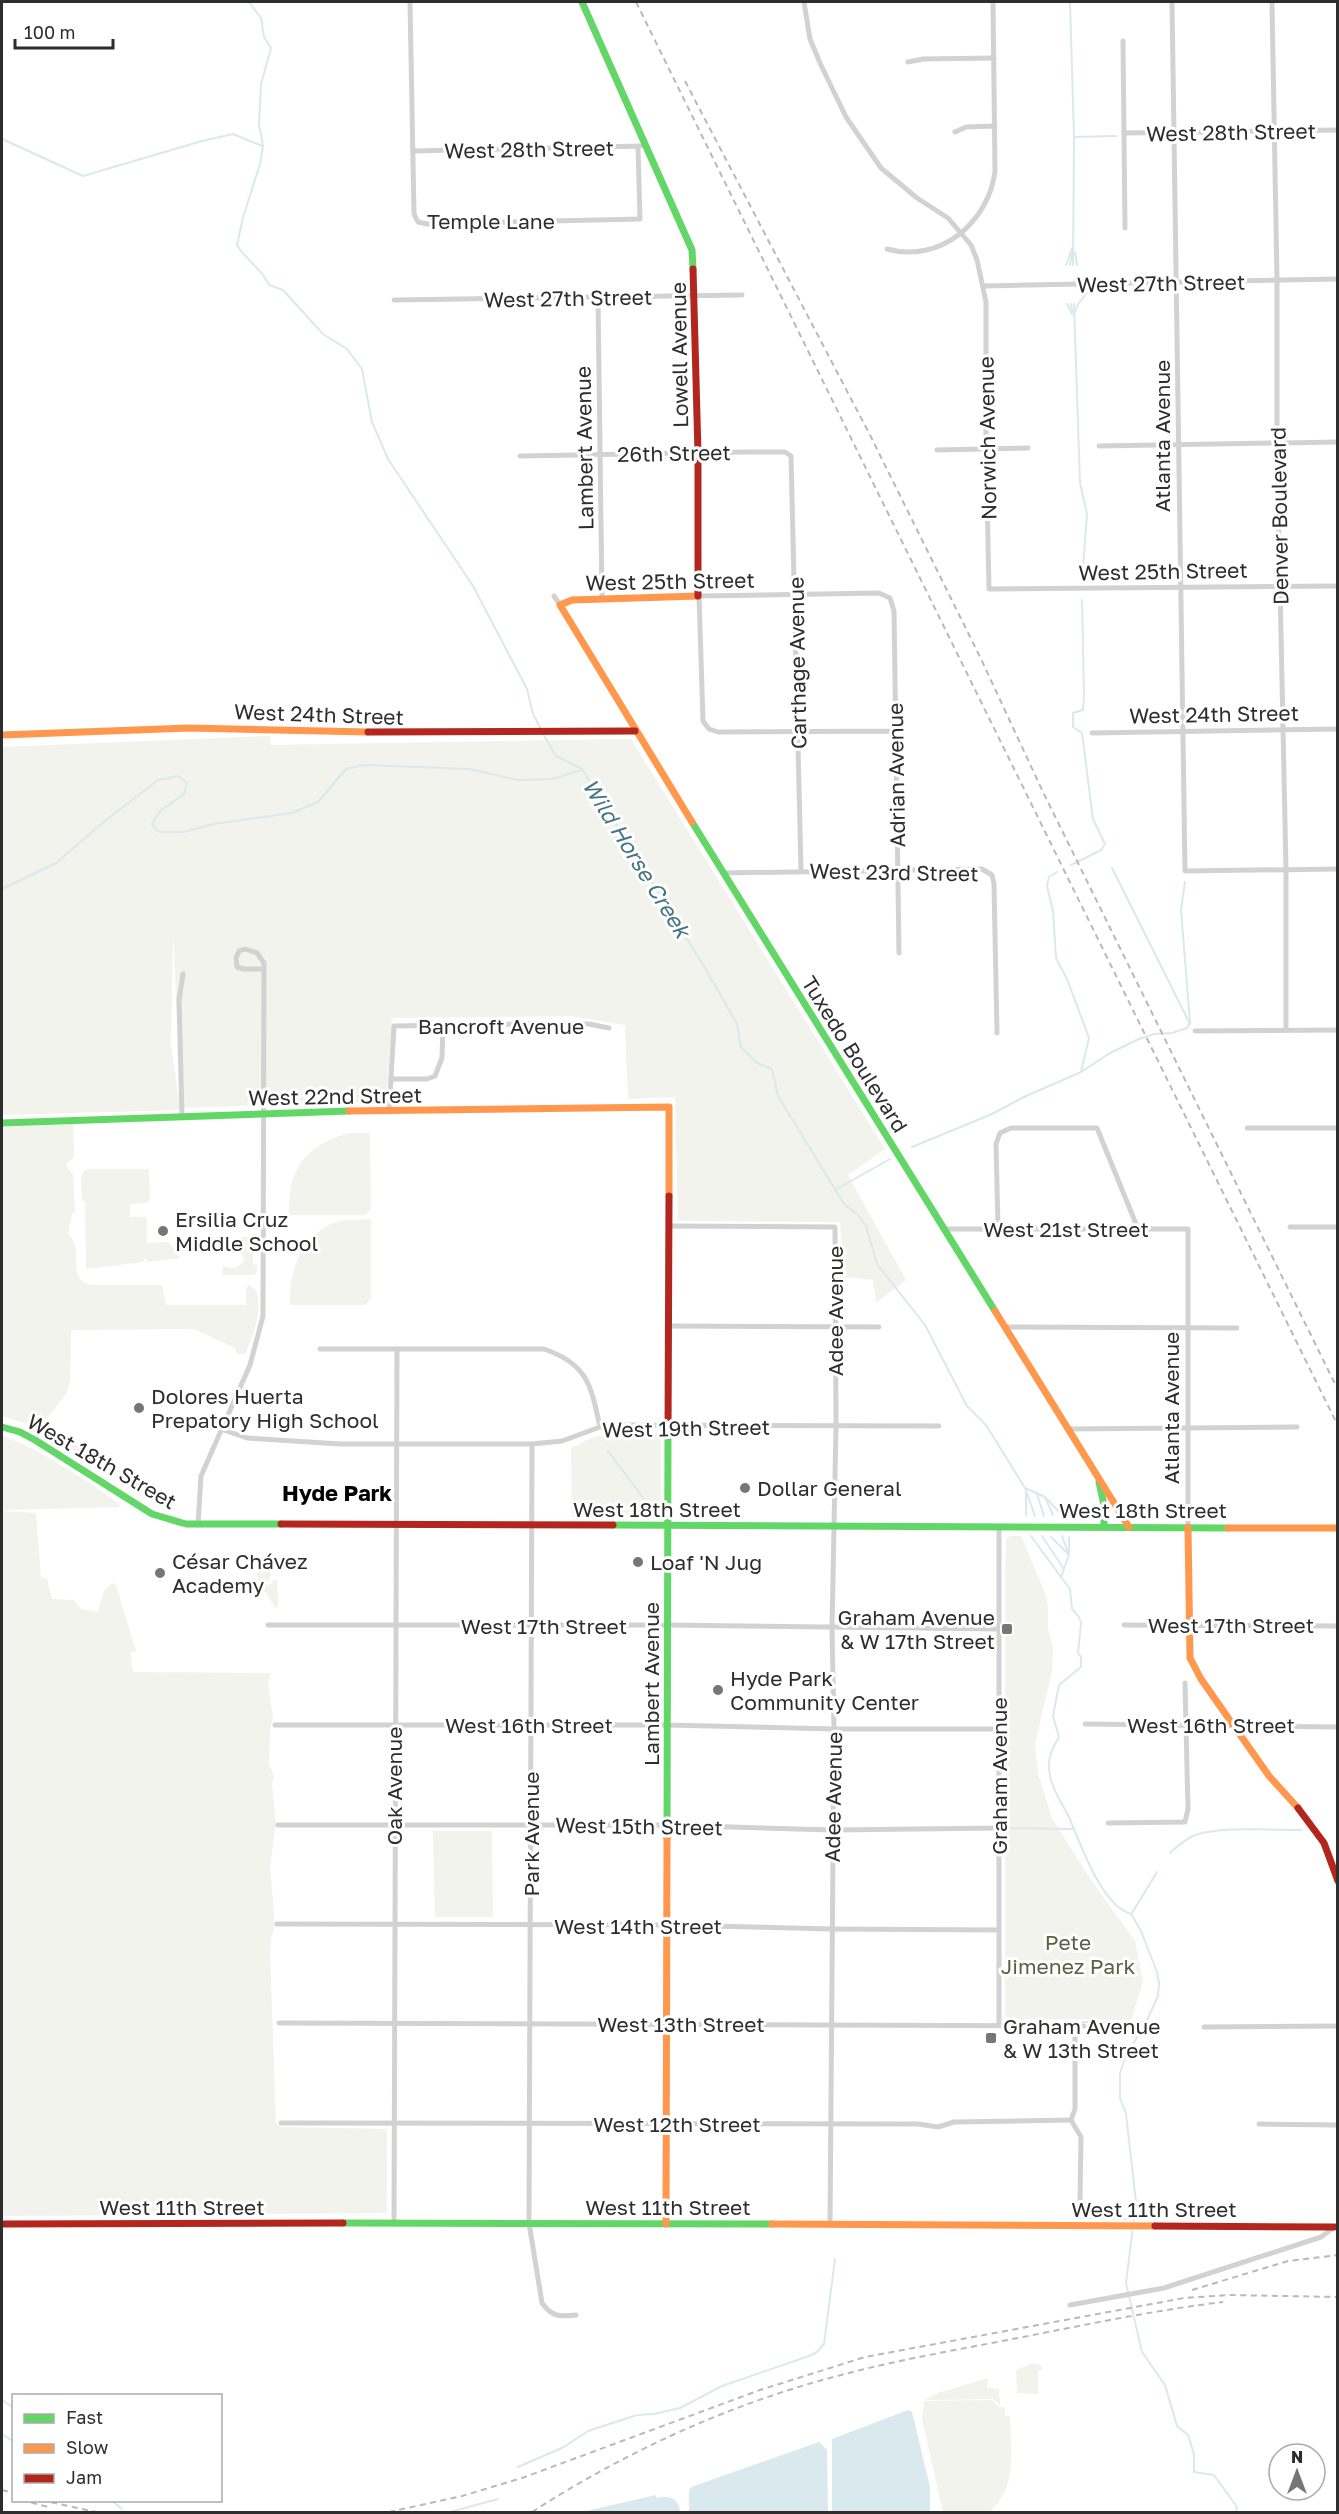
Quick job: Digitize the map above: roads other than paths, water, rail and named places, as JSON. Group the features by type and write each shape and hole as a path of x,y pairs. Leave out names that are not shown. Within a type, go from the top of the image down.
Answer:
{"street":[{"name":"Temple Lane","path":"410,2 414,214 418,222 428,224 640,219 641,146"},
{"name":"Lowell Avenue","path":"582,2 641,146 692,250 703,722 709,729 718,732 798,732"},
{"path":"804,2 810,39 820,63 846,117 881,168 917,198 948,218 962,232"},
{"path":"887,249 898,252 921,250 943,244 962,232 981,214 992,188 996,171 993,2"},
{"name":"Atlanta Avenue","path":"1172,2 1185,871 1286,870"},
{"name":"Denver Boulevard","path":"1272,2 1277,280 1277,443 1286,870 1286,1030"},
{"path":"1123,42 1125,228"},
{"path":"908,62 923,59 994,58"},
{"path":"955,132 966,127 995,126"},
{"name":"West 28th Street","path":"1124,133 1338,130"},
{"name":"West 28th Street","path":"413,151 641,146"},
{"name":"Norwich Avenue","path":"962,232 971,245 984,286 989,589"},
{"name":"West 27th Street","path":"984,286 1338,279"},
{"name":"West 27th Street","path":"394,300 742,295"},
{"name":"Lambert Avenue","path":"598,297 602,599"},
{"path":"1099,446 1338,442"},
{"path":"937,450 1028,448"},
{"name":"26th Street","path":"520,456 785,452 792,456"},
{"name":"Carthage Avenue","path":"792,456 801,870"},
{"name":"West 25th Street","path":"989,589 1338,586"},
{"name":"West 25th Street","path":"560,605 572,600 699,596 879,593 890,598"},
{"name":"Tuxedo Boulevard","path":"554,596 635,731 1129,1527"},
{"name":"Adrian Avenue","path":"890,598 894,611 899,953"},
{"name":"West 24th Street","path":"2,735 189,728 380,733 635,731"},
{"name":"West 24th Street","path":"1092,733 1338,729"},
{"path":"798,732 895,731"},
{"name":"West 23rd Street","path":"723,873 982,869 992,875 994,884 997,1033"},
{"path":"1286,870 1338,869"},
{"path":"198,1524 201,1476 250,1365 263,1316 263,1113 264,969 264,963 257,953 249,950 239,951 236,958 237,967 264,969"},
{"path":"182,1116 179,1000 183,974"},
{"name":"Bancroft Avenue","path":"391,1079 394,1026 589,1024 609,1028"},
{"path":"390,1112 391,1079 427,1079 435,1076 442,1058 443,1025"},
{"path":"1195,1031 1338,1029"},
{"name":"Lambert Avenue","path":"666,2224 669,1107"},
{"name":"West 22nd Street","path":"2,1123 263,1113 669,1107"},
{"path":"998,1228 996,1144 1000,1133 1011,1128 1097,1128 1138,1229"},
{"path":"1247,1128 1338,1128"},
{"name":"Adee Avenue","path":"669,1226 834,1227 836,1426 832,1629 834,1729 830,2224"},
{"path":"1290,1227 1338,1227"},
{"name":"West 21st Street","path":"944,1229 1188,1229"},
{"name":"Atlanta Avenue","path":"1188,1229 1190,1658 1201,1679 1269,1776 1309,1821 1324,1843 1338,1881"},
{"path":"670,1326 879,1327"},
{"path":"1006,1327 1237,1328"},
{"path":"320,1349 544,1350 562,1355 577,1366 590,1384 600,1427"},
{"name":"Oak Avenue","path":"394,2224 397,1349"},
{"name":"West 19th Street","path":"221,1429 247,1438 340,1444 532,1444 562,1441 600,1427 939,1426"},
{"name":"West 18th Street","path":"2,1427 20,1432 35,1440 152,1514 174,1521 198,1524 1338,1528"},
{"path":"1067,1428 1297,1427"},
{"name":"Park Avenue","path":"532,1444 530,2223 542,2303 549,2313 556,2316 576,2314"},
{"path":"1097,1477 1104,1500 1104,1527"},
{"name":"Graham Avenue","path":"999,1527 999,2025"},
{"name":"West 17th Street","path":"1125,1625 1189,1623 1338,1626"},
{"name":"West 17th Street","path":"268,1625 531,1627 669,1625 832,1629 999,1629"},
{"path":"1108,1822 1185,1822 1188,1809 1185,1683"},
{"name":"West 16th Street","path":"1085,1724 1338,1727"},
{"name":"West 16th Street","path":"275,1725 667,1725 834,1729 999,1729"},
{"name":"West 15th Street","path":"278,1825 668,1825 832,1830 999,1828"},
{"name":"West 14th Street","path":"277,1924 668,1925 998,1930"},
{"name":"West 13th Street","path":"279,2023 1084,2026"},
{"path":"1075,2025 1075,2109 1071,2120 1081,2137 1080,2201"},
{"path":"1204,2026 1338,2026"},
{"name":"West 12th Street","path":"281,2123 394,2125 918,2124 938,2127 954,2122 1071,2120"},
{"path":"1258,2124 1338,2125"},
{"name":"West 11th Street","path":"2,2224 1336,2225"},
{"name":"West 11th Street","path":"1070,2305 1164,2288 1321,2237 1336,2225"}],"waterway":[{"name":"Wild Horse Creek","path":"249,2 261,18 264,37 271,48 261,84 259,124 263,146 260,164 243,217 237,245 269,285 283,290 323,334 347,349 362,369 372,422 388,459 473,586 527,689 533,714 541,729"},
{"path":"1070,2 1074,137 1073,265"},
{"path":"2,139 83,176 233,134 262,146"},
{"path":"1074,137 1116,136"},
{"path":"1066,265 1073,246"},
{"path":"1070,265 1072,252"},
{"path":"1075,252 1077,265"},
{"path":"1074,314 1078,304 1089,290"},
{"path":"1067,304 1072,314"},
{"path":"1071,304 1072,311"},
{"path":"1074,304 1080,483 1087,514 1082,580"},
{"path":"1071,865 1101,850 1105,844 1093,819 1082,733 1073,727 1073,713 1083,710 1082,600"},
{"name":"Wild Horse Creek","path":"543,734 556,756 582,769 705,968 737,1024 741,1047 757,1063 772,1069 778,1096 844,1204 858,1215 866,1226 877,1264 925,1325 967,1406 986,1425 1025,1488 1045,1497 1053,1515"},
{"path":"2,889 56,863 158,780 178,776 187,783 184,794 160,811 152,824 159,832 183,832 214,824 292,813 318,802 346,769 365,765 469,769 518,780 552,779 581,770"},
{"path":"1112,868 1190,1024"},
{"path":"1057,872 1049,877 1047,886 1053,911 1056,958 1067,979 1089,1038 1081,1072"},
{"path":"912,1147 992,1114 1081,1072 1110,1053 1139,1039 1187,1028 1190,1022 1181,910 1185,882"},
{"path":"835,1190 890,1159"},
{"path":"608,1451 644,1499"},
{"name":"Wild Horse Creek","path":"1025,1488 1035,1516"},
{"name":"Wild Horse Creek","path":"1026,1491 1026,1515"},
{"name":"Wild Horse Creek","path":"1037,1494 1044,1516"},
{"name":"Wild Horse Creek","path":"1047,1499 1063,1516"},
{"name":"Wild Horse Creek","path":"1031,1536 1061,1577"},
{"name":"Wild Horse Creek","path":"1042,1536 1064,1569"},
{"name":"Wild Horse Creek","path":"1062,1536 1069,1555 1061,1577 1070,1589 1072,1609 1081,1623 1078,1653 1081,1657 1081,1667 1059,1685 1053,1716 1059,1737 1050,1755 1049,1773 1092,1871 1110,1898 1120,1908 1131,1914 1141,1931 1159,1983 1158,1996 1126,2056 1120,2073 1120,2098 1126,2114 1136,2202 1126,2283 1142,2352 1165,2385 1177,2426 1188,2435 1194,2454 1194,2472 1214,2475 1237,2507 1236,2512"},
{"name":"Wild Horse Creek","path":"1051,1537 1068,1554"},
{"name":"Wild Horse Creek","path":"1069,1537 1069,1552"},
{"path":"999,1828 1073,1829"},
{"path":"1170,1853 1187,1839 1204,1833 1246,1829 1301,1830"},
{"path":"1132,1913 1157,1872"},
{"path":"1083,2022 1146,2022"},
{"path":"1081,2218 1134,2219"},
{"path":"518,2467 564,2447 588,2431 637,2415 680,2408 722,2386 817,2352 824,2344 835,2259"},
{"path":"2,2400 12,2407"},
{"path":"2,2434 12,2441"},
{"path":"450,2512 498,2499"},
{"path":"113,2502 122,2509"}],"railway":[{"path":"636,2 1338,1426"},
{"path":"685,81 871,437 1338,1390"},
{"path":"1192,2290 1288,2261 1338,2255"},
{"path":"389,2512 462,2496 522,2478 760,2390 865,2357 1184,2298 1229,2295 1338,2297"},
{"path":"532,2512 605,2469 681,2431 800,2386 932,2354 1173,2309 1223,2302"},
{"path":"2,2490 12,2492"},
{"path":"29,2502 48,2507"},
{"path":"50,2502 96,2512"}],"place":[{"name":"Ersilia Cruz Middle School","path":"163,1231"},
{"name":"Dolores Huerta Prepatory High School","path":"139,1408"},
{"name":"Dollar General","path":"745,1488"},
{"name":"Loaf 'N Jug","path":"638,1562"},
{"name":"César Chávez Academy","path":"160,1573"},
{"name":"Graham Avenue & W 17th Street","path":"1007,1629"},
{"name":"Hyde Park Community Center","path":"718,1690"},
{"name":"Graham Avenue & W 13th Street","path":"991,2038"}],"district":[{"name":"Hyde Park","path":"337,1492"}],"park label":[{"name":"Pete Jimenez Park","path":"1068,1954"}]}
